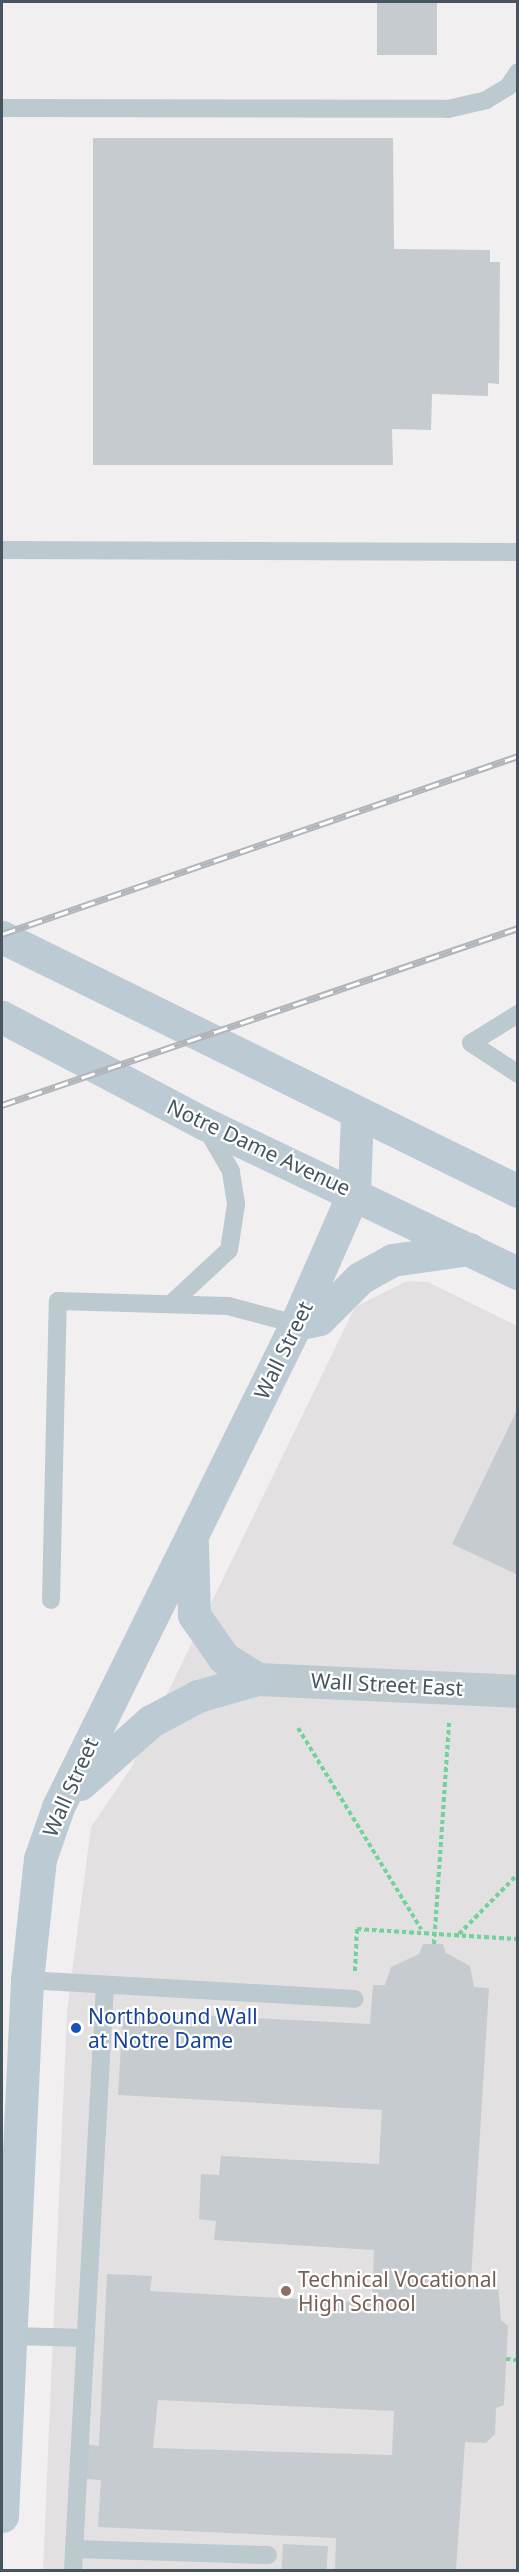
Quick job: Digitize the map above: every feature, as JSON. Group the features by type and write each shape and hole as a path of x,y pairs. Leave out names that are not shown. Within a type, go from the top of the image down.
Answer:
{"main road":[{"path":"2,937 357,1115 518,1191"},
{"name":"Notre Dame Avenue","path":"2,1017 203,1124 354,1192 518,1273"},
{"name":"Wall Street","path":"2,2516 10,2336 7,2282 34,1891 58,1807 296,1324 354,1192 357,1115"},
{"path":"296,1324 319,1319 360,1278 392,1260 469,1249"},
{"path":"192,1535 194,1616 224,1658 257,1678"},
{"path":"58,1807 113,1749 151,1721 189,1700 257,1678"}],"street":[{"name":"Wall Street East","path":"257,1678 518,1691"}],"lane":[{"path":"2,108 448,109 486,100 508,87 518,72"},
{"path":"2,550 518,552"},
{"path":"518,1014 471,1043 518,1074"},
{"path":"173,1302 230,1250 236,1204 231,1170 203,1124"},
{"path":"51,1600 58,1301 173,1302 228,1306 296,1324"},
{"path":"27,1980 354,1999"},
{"path":"73,2571 105,1985"},
{"path":"10,2336 86,2338"},
{"path":"74,2549 268,2555"}],"path":[{"path":"434,1944 452,1687"},
{"path":"297,1728 421,1929"},
{"path":"458,1934 518,1874"},
{"path":"354,1999 357,1929 421,1929 518,1939"},
{"path":"506,2359 518,2360"}],"shaded area":[{"name":"Technical Vocational High School","path":"407,1281 428,1282 517,1326 517,2570 43,2570 67,2011 91,1827 131,1768 355,1307"}],"building":[{"path":"377,2 437,2 437,55 377,55"},
{"path":"93,138 393,138 394,249 490,250 490,262 500,262 499,384 488,383 488,396 432,394 431,430 392,429 393,465 93,465"},
{"path":"518,1408 518,1575 452,1544"},
{"path":"423,1944 443,1944 446,1953 470,1966 474,1987 489,1988 471,2279 498,2282 501,2320 508,2326 504,2405 496,2408 495,2434 486,2443 465,2442 456,2570 335,2570 336,2538 98,2527 101,2480 84,2479 86,2444 99,2446 107,2274 152,2276 150,2291 372,2303 374,2250 214,2240 216,2221 199,2219 201,2174 219,2175 221,2156 379,2164 382,2110 118,2095 123,2011 370,2024 373,1985 385,1985 391,1967 419,1954","holes":["158,2400 394,2411 392,2455 153,2448"]},
{"path":"283,2544 328,2546 327,2570 282,2570"}],"railway":[{"path":"2,934 518,756"},
{"path":"2,1105 518,928"}],"place":[{"name":"Northbound Wall at Notre Dame","path":"76,2028"},
{"name":"Technical Vocational High School","path":"286,2291"}]}
